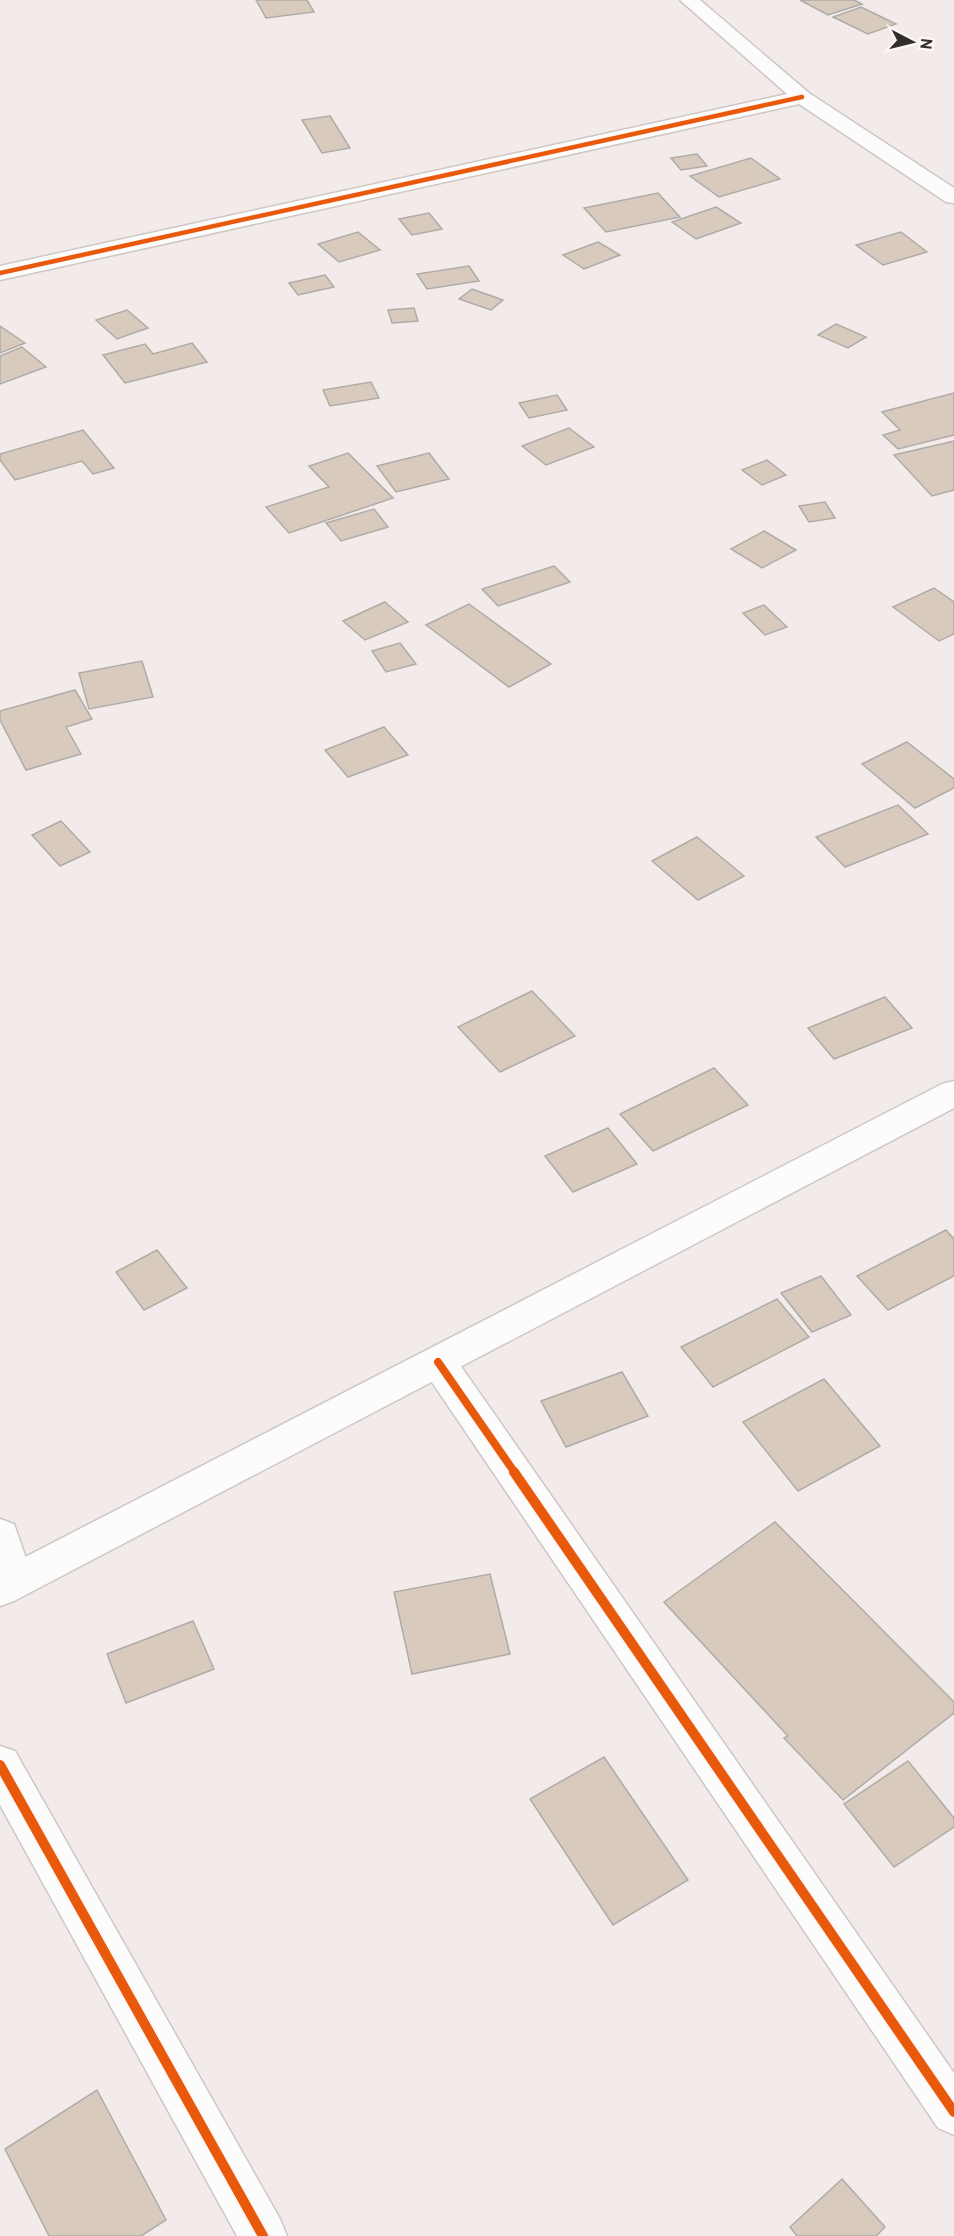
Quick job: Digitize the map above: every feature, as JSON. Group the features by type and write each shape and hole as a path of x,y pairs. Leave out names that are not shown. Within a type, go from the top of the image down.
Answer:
{"street":[{"path":"689,0 802,97 954,197"},
{"path":"0,273 802,97"},
{"path":"0,1536 8,1585 954,1093"},
{"path":"438,1362 954,2112"},
{"path":"0,1765 263,2236"}],"building":[{"path":"256,0 307,0 314,12 266,18"},
{"path":"800,0 854,0 862,4 828,15"},
{"path":"861,7 896,24 868,34 833,17"},
{"path":"330,116 350,148 322,153 302,120"},
{"path":"697,154 707,166 681,170 671,158"},
{"path":"751,158 780,179 719,197 690,176"},
{"path":"658,193 680,217 606,232 584,208"},
{"path":"716,207 741,223 696,239 672,222"},
{"path":"429,213 442,229 412,235 399,219"},
{"path":"358,232 380,250 339,262 318,244"},
{"path":"901,232 927,252 883,265 856,245"},
{"path":"598,242 620,255 584,269 563,255"},
{"path":"469,266 479,281 427,289 417,274"},
{"path":"325,275 334,287 298,295 289,283"},
{"path":"472,289 503,300 491,310 459,299"},
{"path":"414,308 418,321 392,323 388,310"},
{"path":"127,310 148,328 117,339 96,320"},
{"path":"836,324 866,337 848,348 818,335"},
{"path":"0,326 25,343 0,353"},
{"path":"192,343 207,362 125,383 103,355 145,344 153,354"},
{"path":"22,347 46,367 0,384 0,356"},
{"path":"371,382 379,398 330,406 323,390"},
{"path":"954,393 954,435 898,449 883,435 900,430 882,412"},
{"path":"557,395 567,410 529,418 519,403"},
{"path":"569,428 594,447 546,465 522,446"},
{"path":"83,430 114,468 93,474 82,461 15,480 0,460 0,454"},
{"path":"954,441 954,490 932,496 894,455"},
{"path":"348,453 393,498 289,533 266,507 329,487 309,466"},
{"path":"429,453 449,479 396,492 377,466"},
{"path":"767,460 786,475 762,485 742,470"},
{"path":"825,502 835,518 809,522 799,506"},
{"path":"374,509 388,527 341,541 326,523"},
{"path":"764,531 796,550 762,568 731,549"},
{"path":"554,566 570,582 498,606 482,589"},
{"path":"934,588 954,602 954,634 939,641 893,607"},
{"path":"385,602 408,622 365,640 343,621"},
{"path":"469,604 551,664 509,687 426,625"},
{"path":"764,605 787,627 765,635 743,613"},
{"path":"400,643 416,664 386,672 372,651"},
{"path":"142,661 153,697 89,709 79,673"},
{"path":"75,690 92,719 66,727 81,754 26,770 0,720 0,711"},
{"path":"384,727 408,755 348,777 325,750"},
{"path":"907,742 954,779 954,788 915,808 862,764"},
{"path":"898,805 928,834 845,867 816,837"},
{"path":"61,821 90,852 60,866 32,835"},
{"path":"697,837 744,876 698,900 652,861"},
{"path":"532,991 575,1036 500,1072 458,1027"},
{"path":"885,997 912,1028 834,1059 808,1028"},
{"path":"714,1068 748,1105 653,1151 620,1114"},
{"path":"608,1128 637,1164 573,1192 545,1156"},
{"path":"946,1230 954,1239 954,1276 888,1310 857,1276"},
{"path":"157,1250 187,1288 144,1310 116,1272"},
{"path":"821,1276 851,1315 812,1332 781,1293"},
{"path":"777,1299 809,1337 713,1387 681,1347"},
{"path":"622,1372 648,1416 566,1447 541,1401"},
{"path":"824,1379 880,1446 798,1491 743,1422"},
{"path":"775,1522 954,1702 954,1713 843,1800 784,1738 788,1736 664,1602"},
{"path":"490,1574 510,1654 412,1674 394,1592"},
{"path":"193,1621 214,1669 126,1703 107,1654"},
{"path":"604,1757 688,1880 613,1925 530,1799"},
{"path":"908,1761 954,1818 954,1827 894,1867 844,1804"},
{"path":"97,2090 166,2220 141,2236 49,2236 5,2149"},
{"path":"842,2179 885,2227 876,2236 797,2236 790,2227"}],"cycle path":[{"path":"0,273 802,97"},
{"path":"438,1362 954,2112"},
{"path":"0,1765 263,2236"}]}
